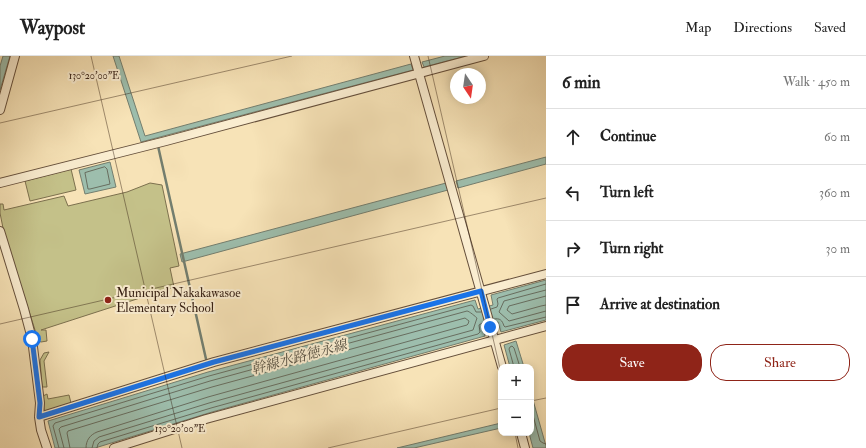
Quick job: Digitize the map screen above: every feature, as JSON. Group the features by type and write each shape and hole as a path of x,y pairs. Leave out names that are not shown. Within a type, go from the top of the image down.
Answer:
{"street":[{"path":"0,110 15,56"},
{"path":"414,56 501,364"},
{"path":"0,183 166,141 484,56"},
{"path":"0,231 32,339 40,403 39,417 41,430 47,448"},
{"path":"39,417 214,362 546,274"},
{"path":"114,448 206,419 546,326"},
{"path":"522,436 525,448"}],"shaded area":[{"path":"71,169 76,190 30,201 25,181"},
{"path":"150,183 162,185 179,266 170,268 174,287 41,330 46,330 47,341 41,342 37,340 4,233 0,213 0,204 3,204 4,210 64,196 68,206 127,192"},
{"path":"49,352 44,361 47,387 42,387 40,360 44,353"},
{"path":"47,394 48,399 69,395 71,403 47,411 44,410 43,396"}],"water":[{"path":"3,56 10,56 0,90 0,66"},
{"path":"113,56 119,56 145,136 411,64 413,70 141,142"},
{"path":"445,56 466,56 424,67 422,62"},
{"path":"546,157 546,164 458,188 456,181"},
{"path":"110,162 116,187 85,194 79,170"},
{"path":"446,183 448,190 182,262 180,254"},
{"name":"幹線水路徳永線","path":"546,280 546,320 501,332 498,322 483,326 485,336 212,412 95,448 55,448 48,421 208,372 475,300 478,309 493,305 491,295"},
{"path":"516,341 523,364 509,364 504,345"},
{"path":"534,404 546,448 533,448 530,436 534,436"},
{"path":"498,424 498,429 414,448 397,448"}],"waterway":[{"path":"158,146 206,359"}],"place":[{"name":"Municipal Nakakawasoe Elementary School","path":"108,300"}],"route":[{"path":"32,339 40,403 39,417 214,362 481,291 490,327"}]}
